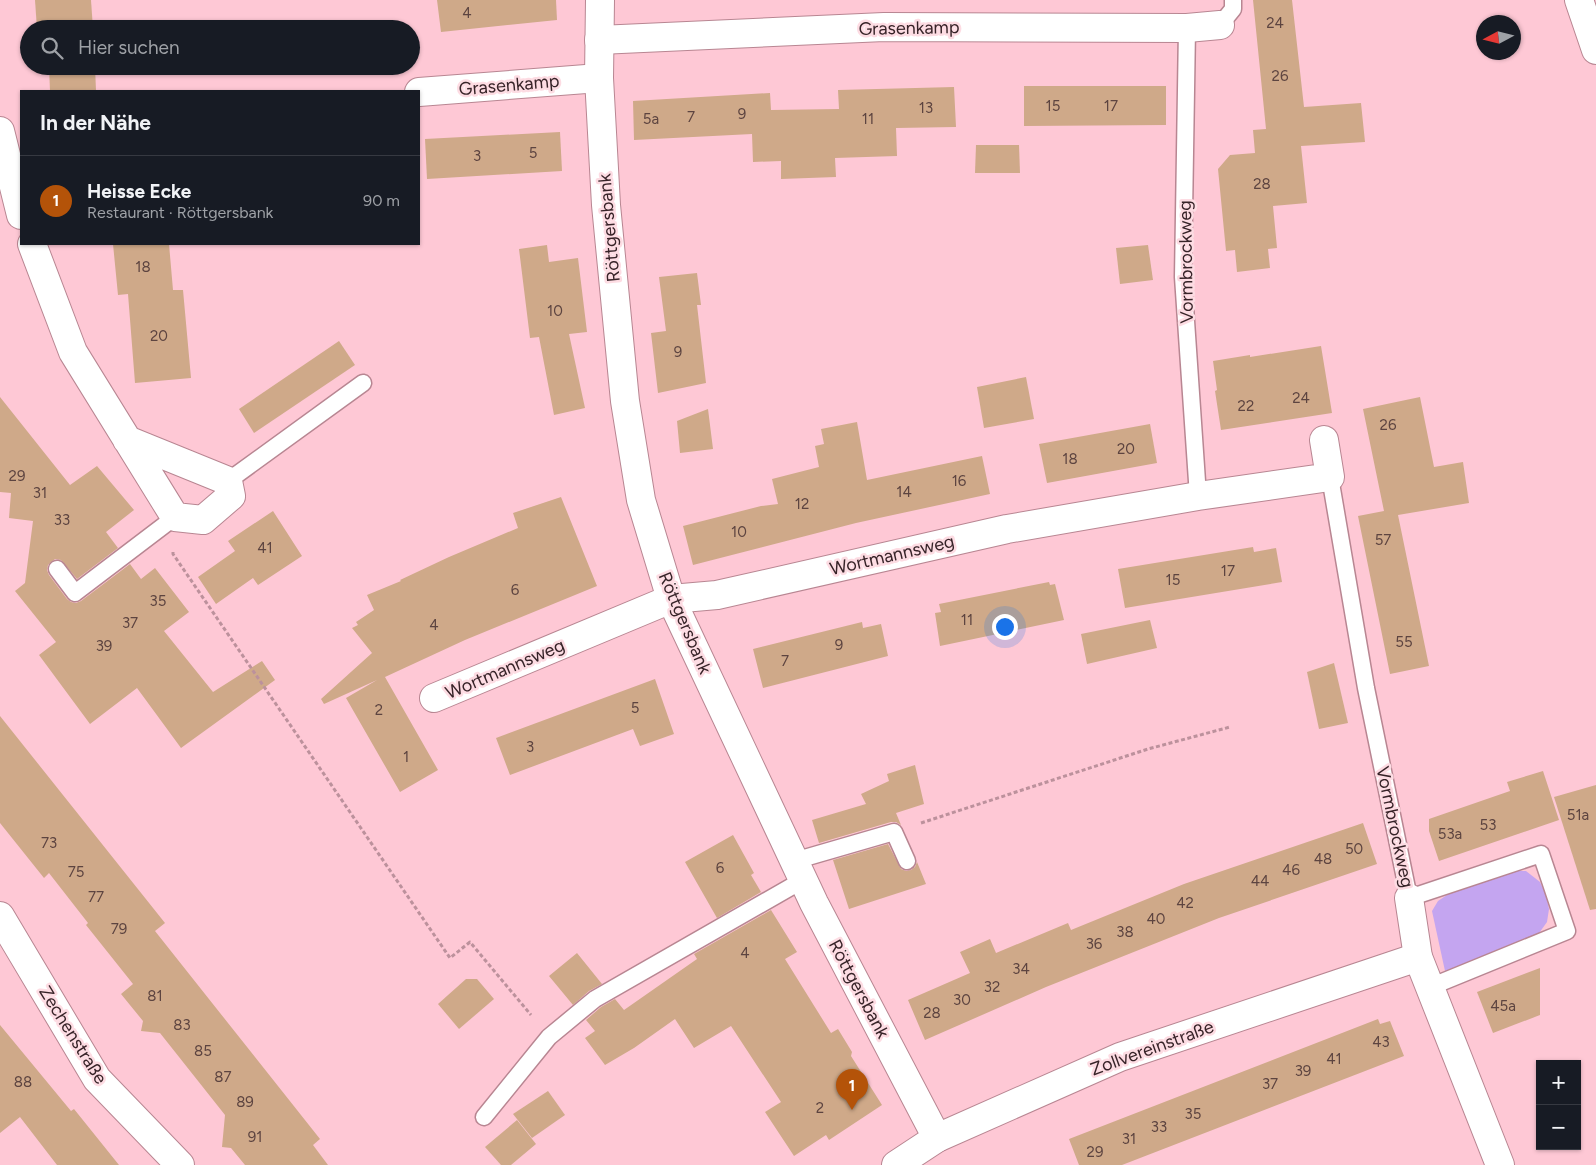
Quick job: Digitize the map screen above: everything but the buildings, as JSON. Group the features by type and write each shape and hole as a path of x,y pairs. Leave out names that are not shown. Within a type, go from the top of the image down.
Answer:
{"main road":[{"name":"Röttgersbank","path":"600,0 599,78 606,205 625,401 641,500 671,599 814,904 937,1138"},
{"path":"1579,0 1596,50"},
{"name":"Grasenkamp","path":"599,40 884,27 1187,28 1220,25"},
{"name":"Grasenkamp","path":"420,92 599,78"},
{"path":"0,130 20,211"},
{"path":"32,245 74,352 127,440 175,517 202,520 232,496 228,480 127,440"},
{"path":"1324,440 1330,477"},
{"name":"Wortmannsweg","path":"434,698 671,599 717,595 1007,529 1198,496 1330,477"},
{"name":"Vormbrockweg","path":"1409,898 1418,957 1500,1165"},
{"name":"Zechenstraße","path":"0,916 97,1079 180,1165"},
{"name":"Zollvereinstraße","path":"896,1165 937,1138 1120,1057 1418,957"}],"lane":[{"path":"1220,25 1233,9 1233,0"},
{"name":"Vormbrockweg","path":"1187,28 1183,277 1198,496"},
{"path":"228,480 363,383"},
{"name":"Vormbrockweg","path":"1330,477 1366,688 1409,898"},
{"path":"57,569 75,593 175,517"},
{"path":"484,1117 549,1037 595,999 799,870 894,832 907,862"},
{"path":"1409,898 1541,854 1567,931 1430,987"}],"path":[{"path":"175,517 173,554 450,958 470,942 549,1037"},
{"path":"894,832 1148,749 1230,727"}],"shaded area":[{"path":"1514,871 1526,871 1540,882 1546,895 1549,909 1547,922 1537,936 1445,971 1432,911 1438,901 1450,893"}],"place":[{"name":"Heisse Ecke","path":"852,1110"}]}
